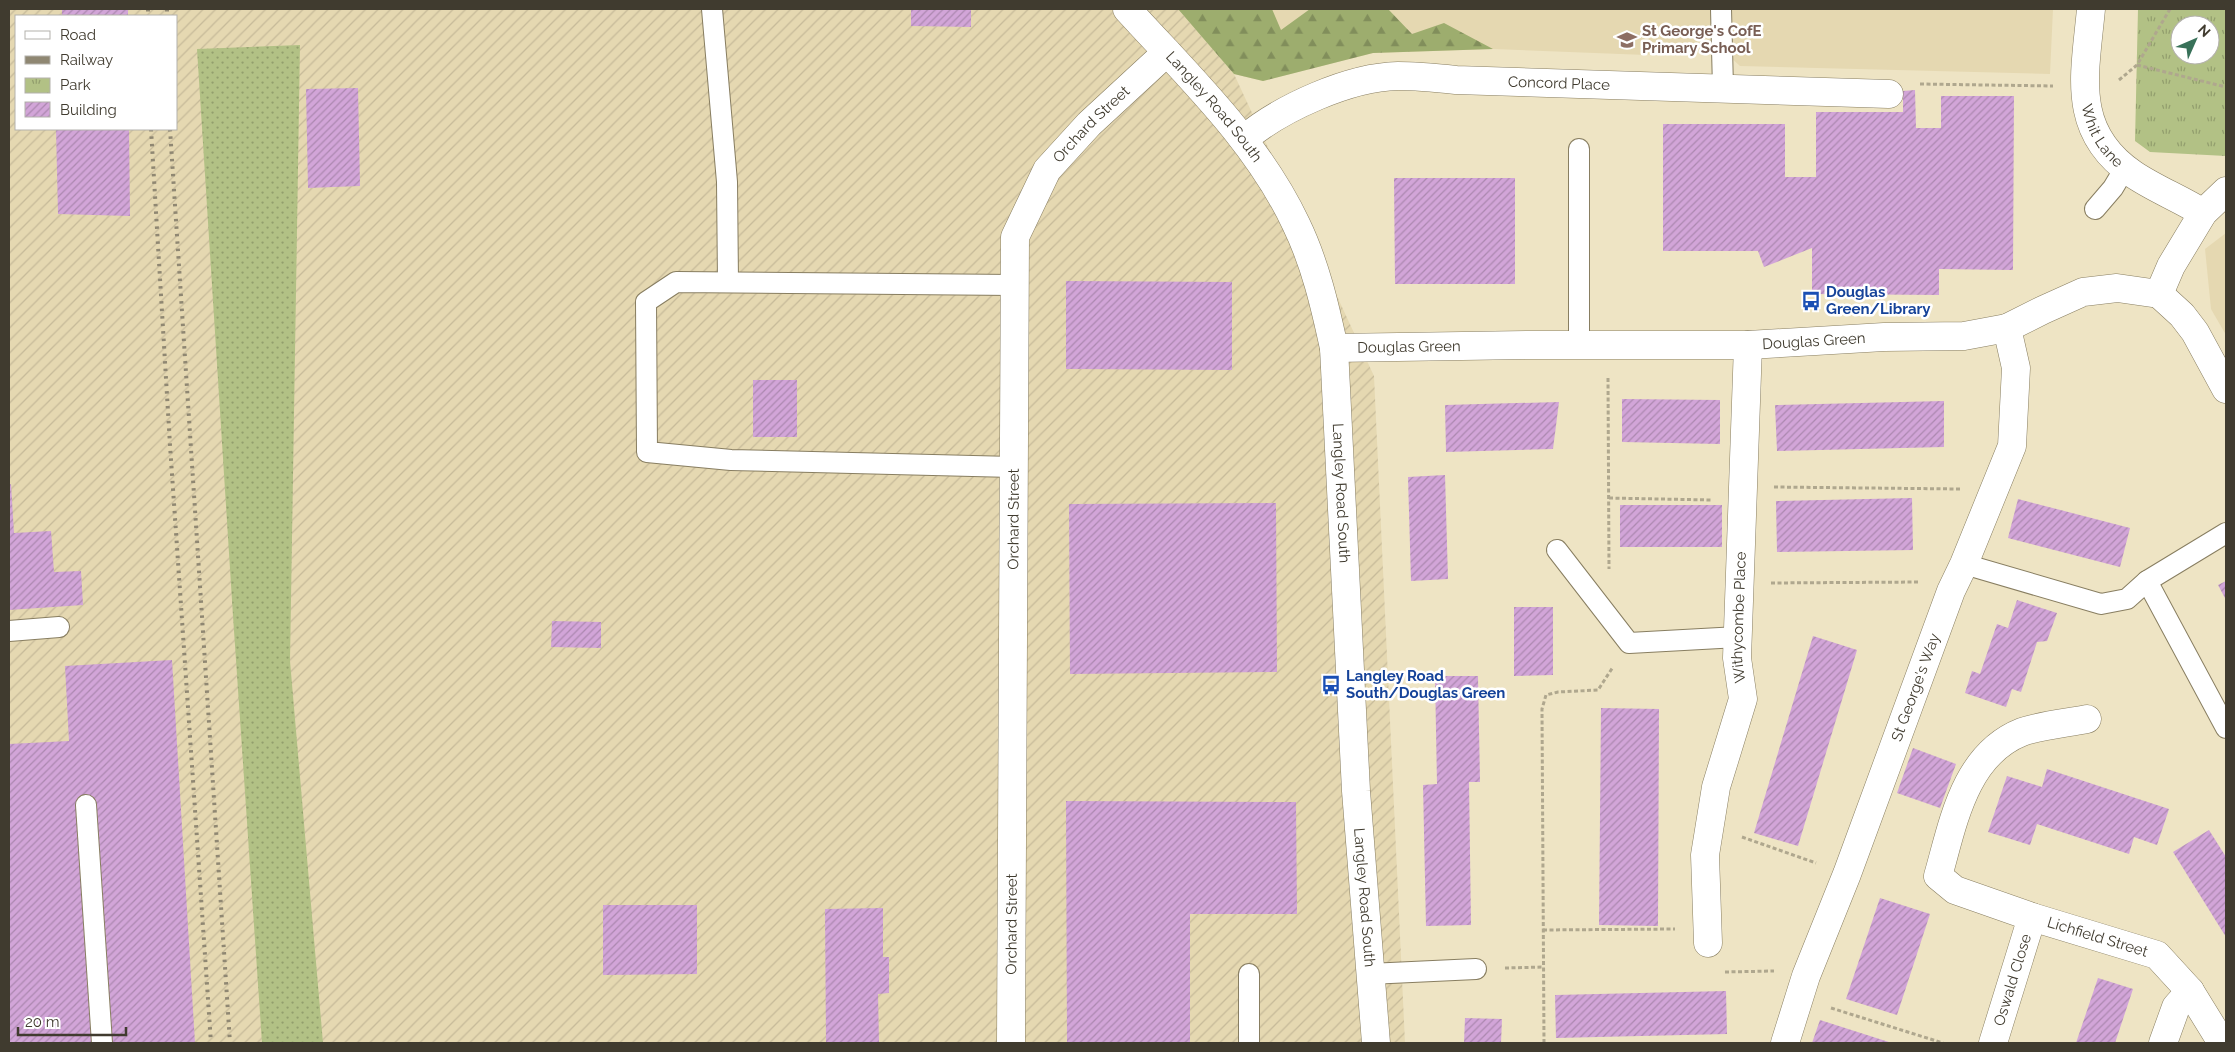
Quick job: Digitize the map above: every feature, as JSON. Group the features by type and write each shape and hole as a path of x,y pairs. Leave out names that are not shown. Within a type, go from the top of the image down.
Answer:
{"street":[{"name":"Langley Road South","path":"1127,9 1244,139 1274,182 1296,224 1315,273 1325,306 1334,348 1356,791 1369,974 1376,1043"},
{"name":"Whit Lane","path":"2091,9 2083,86 2090,122 2103,145 2125,168 2134,175 2204,213"},
{"name":"Orchard Street","path":"1011,1043 1014,237 1047,170 1089,124 1167,52"},
{"name":"Concord Place","path":"1244,139 1262,124 1292,107 1323,94 1359,82 1397,76 1456,80 1889,94"},
{"path":"2226,192 2204,213 2171,266 2159,294 2182,315 2195,332 2226,388"},
{"name":"Douglas Green","path":"1334,348 1748,345 1964,336 2007,328 2083,292 2118,288 2159,294"},
{"name":"St George's Way","path":"1785,1043 1803,987 1847,874 1951,591 1964,564 2012,446 2016,368 2007,328"},
{"name":"Withycombe Place","path":"1708,936 1705,855 1716,787 1743,699 1738,658 1738,637 1748,345"},
{"name":"Lichfield Street","path":"2087,719 2023,732 2003,743 1987,758 1970,780 1959,801 1938,876 1955,890 2032,917 2157,955 2190,991 2222,1043"},
{"name":"Oswald Close","path":"1993,1043 2032,917"},
{"path":"2163,1043 2176,1007 2190,991"}],"lane":[{"path":"712,9 727,182 728,282"},
{"path":"1721,9 1723,88"},
{"path":"1578,345 1579,148"},
{"path":"2095,209 2113,188 2125,168"},
{"path":"1014,285 676,282 646,302 647,452 731,460 1014,467"},
{"path":"1964,564 2101,604 2127,599 2147,581 2226,533"},
{"path":"1557,550 1629,643 1738,637"},
{"path":"2147,581 2226,728"},
{"path":"9,631 59,627"},
{"path":"86,804 102,1043"},
{"path":"1369,974 1476,968"},
{"path":"1249,974 1249,1043"}],"path":[{"path":"2170,9 2137,65 2226,87"},
{"path":"1889,94 1897,84 2083,86"},
{"path":"1593,597 1609,586 1607,345"},
{"path":"1609,498 1963,489 1991,499"},
{"path":"1740,583 1930,582 1951,591"},
{"path":"1544,1043 1542,709 1546,695 1558,692 1598,690 1629,643"},
{"path":"1710,825 1847,874"},
{"path":"1543,930 1708,936 1710,972 1789,971 1803,987 1943,1043"},
{"path":"1476,968 1543,968"}],"shaded area":[{"path":"9,9 1178,9 1234,74 1374,376 1405,1043 9,1043"},
{"name":"St George's CofE Primary School","path":"1178,9 2053,9 2050,74 1740,66 1728,55 1701,46 1646,55 1493,49 1373,53 1263,81 1234,74"},
{"path":"2226,233 2226,335 2211,309 2205,249"}],"green space":[{"path":"1178,9 1272,9 1281,30 1310,9 1388,9 1412,34 1444,23 1493,49 1373,53 1263,81 1234,74"},
{"path":"2138,9 2226,9 2226,156 2150,152 2135,141"},
{"path":"300,45 290,661 323,1043 262,1043 197,49"}],"building":[{"path":"62,9 128,9 128,15 62,15"},
{"path":"911,9 971,9 971,27 911,26"},
{"path":"358,88 360,186 308,188 306,89"},
{"path":"1915,90 1916,128 1941,128 1941,96 2014,96 2013,270 1939,269 1939,295 1812,294 1812,248 1764,267 1758,251 1663,251 1663,124 1785,124 1785,177 1816,177 1816,112 1903,112 1903,91"},
{"path":"56,130 129,130 130,216 58,214"},
{"path":"1394,178 1515,178 1515,284 1395,284"},
{"path":"1066,281 1232,282 1232,370 1066,369"},
{"path":"753,380 797,380 797,437 753,437"},
{"path":"1622,399 1720,400 1720,444 1622,442"},
{"path":"1944,401 1944,447 1777,451 1775,405"},
{"path":"1559,402 1553,449 1446,452 1445,405"},
{"path":"1445,475 1448,579 1411,581 1408,477"},
{"path":"11,484 14,533 51,531 54,572 81,571 83,605 9,610 9,485"},
{"path":"1912,498 1913,550 1777,552 1776,501"},
{"path":"2018,499 2130,528 2120,567 2008,538"},
{"path":"1276,503 1277,672 1070,674 1069,504"},
{"path":"1620,505 1722,505 1722,547 1620,547"},
{"path":"2226,581 2226,600 2218,585"},
{"path":"2017,600 2057,613 2047,641 2037,642 2021,692 2012,689 2006,707 1965,693 1972,671 1980,674 1997,624 2008,628"},
{"path":"1514,607 1553,607 1553,675 1514,676"},
{"path":"552,621 601,622 601,648 551,647"},
{"path":"1813,636 1857,650 1798,846 1754,833"},
{"path":"172,660 195,1043 9,1043 9,744 69,741 65,666"},
{"path":"1435,676 1478,676 1480,782 1469,782 1471,925 1426,926 1423,785 1437,784"},
{"path":"1601,708 1659,709 1658,926 1599,925"},
{"path":"1913,748 1956,764 1940,808 1897,793"},
{"path":"2047,769 2169,809 2157,845 2134,837 2129,854 2037,824 2030,845 1988,832 2007,776 2042,787"},
{"path":"1066,801 1296,802 1297,914 1190,914 1190,1043 1067,1043"},
{"path":"2209,830 2226,857 2226,937 2173,852"},
{"path":"1880,898 1930,914 1897,1015 1846,999"},
{"path":"603,905 697,905 697,974 603,975"},
{"path":"883,908 883,957 889,957 889,993 878,994 879,1042 826,1043 825,909"},
{"path":"2098,978 2133,989 2115,1043 2076,1043"},
{"path":"1726,991 1727,1034 1556,1038 1555,995"},
{"path":"1465,1018 1502,1019 1501,1043 1464,1043"},
{"path":"1820,1020 1892,1043 1812,1043"}],"railway":[{"path":"148,9 148,15"},
{"path":"167,9 167,15"},
{"path":"151,130 170,445 211,1043"},
{"path":"170,130 230,1043"}],"place":[{"name":"St George's CofE Primary School","path":"1627,40"},
{"name":"Douglas Green/Library","path":"1811,301"},
{"name":"Langley Road South/Douglas Green","path":"1331,685"}]}
